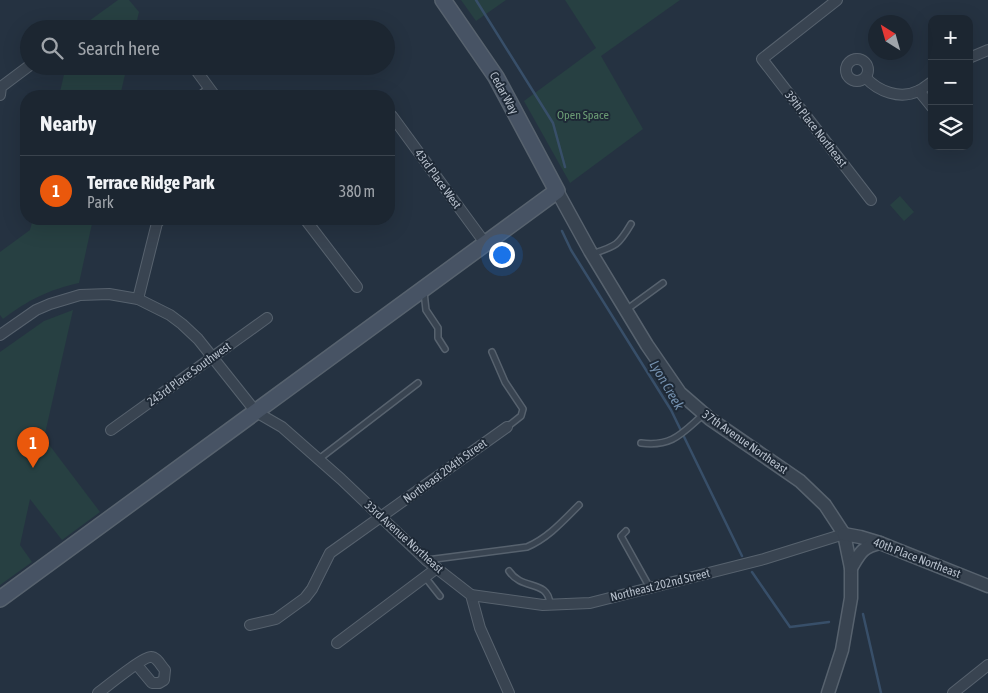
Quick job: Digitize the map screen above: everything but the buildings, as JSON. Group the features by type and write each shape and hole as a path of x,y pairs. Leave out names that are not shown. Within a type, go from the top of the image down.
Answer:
{"main road":[{"name":"Cedar Way","path":"443,0 496,76 556,191"},
{"path":"0,599 556,191"}],"street":[{"name":"39th Place Northeast","path":"837,0 762,59 871,200"},
{"path":"973,56 988,50"},
{"path":"0,89 20,73"},
{"path":"200,75 211,90"},
{"path":"866,78 871,84 884,92 901,94 919,91 928,85"},
{"path":"919,91 930,105"},
{"name":"43rd Place West","path":"395,120 485,243"},
{"name":"37th Avenue Northeast","path":"556,191 647,345 680,393 704,413 800,481 825,505 844,534"},
{"path":"138,299 156,225"},
{"path":"310,225 356,287"},
{"path":"0,335 36,310 80,295 109,294 138,299 170,315 198,339 211,358 256,412"},
{"name":"243rd Place Southwest","path":"111,430 267,318"},
{"name":"33rd Avenue Northeast","path":"256,412 282,427 319,459 426,560 471,595"},
{"name":"Northeast 204th Street","path":"250,625 276,619 305,598 312,589 330,554 507,427"},
{"path":"828,693 842,650 851,598 851,568 844,534"},
{"name":"40th Place Northeast","path":"844,534 880,544 988,586"},
{"name":"Northeast 202nd Street","path":"471,595 543,605 590,603 764,559 844,534"},
{"path":"851,568 860,553 868,546 880,544"},
{"path":"337,642 437,568"},
{"path":"471,595 480,628 509,693"},
{"path":"98,693 137,665"},
{"path":"953,693 988,665"}],"lane":[{"path":"205,90 209,87"},
{"path":"592,254 621,242 631,224"},
{"path":"626,310 663,283"},
{"path":"424,289 426,310 438,328 438,338 445,350"},
{"path":"492,352 506,382 523,409 521,416 507,427"},
{"path":"319,459 418,383"},
{"path":"641,443 655,445 667,442 676,437 704,413"},
{"path":"426,560 527,547 550,534 579,505"},
{"path":"626,531 621,536 650,588"},
{"path":"509,571 519,582 545,590 550,594 550,605"},
{"path":"425,577 440,596"}],"green space":[{"path":"118,0 129,0 139,12 137,20 90,20"},
{"path":"461,0 506,0 476,21"},
{"name":"Open Space","path":"565,0 680,0 601,56 643,129 570,183 524,101 596,48"},
{"path":"64,75 125,75 121,90 60,90"},
{"path":"900,196 914,212 904,221 890,205"},
{"path":"31,225 92,225 79,283 39,296 3,319 0,315 0,252 30,230"},
{"path":"73,310 44,438 100,512 62,540 30,499 20,545 32,562 0,585 0,352 44,321"}],"waterway":[{"name":"Lyon Creek","path":"476,0 553,123 565,167"},
{"name":"Lyon Creek","path":"562,231 571,250 671,410 742,556"},
{"name":"Lyon Creek","path":"752,572 790,627 829,622"},
{"name":"Lyon Creek","path":"863,614 881,693"}],"place":[{"name":"Terrace Ridge Park","path":"33,468"}]}
